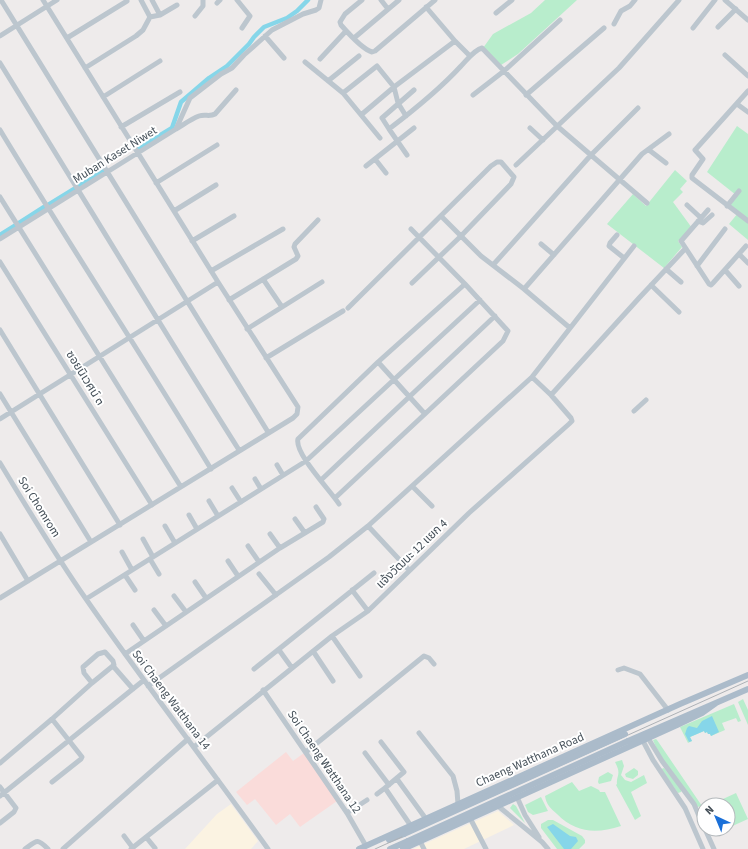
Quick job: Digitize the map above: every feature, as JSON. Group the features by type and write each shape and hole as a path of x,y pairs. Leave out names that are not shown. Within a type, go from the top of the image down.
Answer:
{"main road":[{"name":"Chaeng Watthana Road","path":"368,848 458,804 748,675"},
{"name":"Chaeng Watthana Road","path":"390,849 695,711 748,689"},
{"name":"Chaeng Watthana Road","path":"359,849 368,848 404,834 692,704 704,698 710,692"},
{"name":"Chaeng Watthana Road","path":"403,849 698,715 716,703"},
{"path":"530,772 527,777 527,784 532,789 535,789"},
{"path":"509,782 516,797"},
{"path":"482,794 487,795 491,800 492,806 490,809"}],"street":[{"path":"1,0 268,432"},
{"path":"0,598 61,562 268,432 293,418 297,414 298,407 211,272 43,0"},
{"path":"0,36 58,0"},
{"path":"141,0 150,17"},
{"path":"152,0 160,15"},
{"path":"195,16 203,6 203,0"},
{"path":"237,0 250,16 242,28"},
{"path":"176,129 190,98 221,74 232,68 238,60 272,30 303,14 316,10 319,8 321,0"},
{"path":"362,0 345,14 340,22 346,31 369,51 375,52 435,0"},
{"path":"381,0 388,9"},
{"path":"354,38 399,0"},
{"path":"496,13 512,0"},
{"path":"614,24 621,11 630,6 635,0"},
{"path":"516,165 625,62 679,0"},
{"path":"693,28 715,0"},
{"path":"725,0 748,20"},
{"path":"67,38 127,2"},
{"path":"150,17 160,15 177,5"},
{"path":"426,7 470,56"},
{"path":"718,27 736,9"},
{"path":"85,68 136,36 143,30 150,17"},
{"path":"473,95 504,71 560,20"},
{"path":"526,95 604,28"},
{"path":"320,59 346,31"},
{"path":"265,36 284,58"},
{"path":"361,115 394,86 455,41"},
{"path":"389,130 432,96 470,56 482,48 557,126 647,203"},
{"path":"725,55 748,76"},
{"path":"328,81 359,56"},
{"path":"103,97 160,62"},
{"path":"305,62 343,93 380,138"},
{"path":"0,63 79,190 157,320 239,450"},
{"path":"343,93 376,65 394,86 398,104 406,116"},
{"name":"Muban Kaset Niwet","path":"0,239 176,129 197,117 204,115 212,116 236,90"},
{"path":"407,155 382,118 414,90"},
{"path":"748,91 696,150 703,159 692,175 692,178 748,221"},
{"path":"121,127 180,92"},
{"path":"737,104 748,112"},
{"path":"493,265 591,155 638,108"},
{"path":"366,166 414,128"},
{"path":"530,128 543,140"},
{"path":"0,130 211,469"},
{"path":"524,289 642,154 669,134"},
{"path":"156,183 217,145"},
{"path":"649,150 666,163"},
{"path":"375,159 386,173"},
{"path":"266,358 346,310 496,162 501,162 514,177 512,184 412,283"},
{"path":"174,211 216,186"},
{"path":"728,206 739,191"},
{"path":"0,197 181,487"},
{"path":"687,204 703,223 712,215"},
{"path":"708,210 682,240 681,244 709,284 711,285 746,246"},
{"path":"192,241 234,216"},
{"path":"441,216 493,265 570,328"},
{"path":"229,300 298,256 294,247 295,244 318,220"},
{"path":"211,272 283,229"},
{"path":"335,498 506,336 508,331 507,328 465,284 410,229"},
{"path":"697,266 726,229"},
{"path":"617,235 609,246 624,258"},
{"path":"541,244 554,254"},
{"path":"148,686 329,557 368,526 532,377 634,246"},
{"path":"532,377 551,395 685,249"},
{"path":"739,254 748,263"},
{"name":"ซอยนิเวศน์ ๓","path":"0,262 152,505"},
{"path":"666,269 681,282"},
{"path":"725,270 739,286"},
{"path":"263,279 282,307"},
{"path":"0,418 218,282"},
{"path":"248,329 322,282"},
{"path":"339,504 306,461 298,448 298,439 378,362 465,284"},
{"path":"651,286 679,312"},
{"path":"86,599 306,461 480,300"},
{"path":"321,480 495,316"},
{"path":"0,330 120,525"},
{"path":"378,362 425,414"},
{"path":"0,394 12,411 91,542"},
{"name":"แจ้งวัฒนะ 12 แยก 4","path":"194,747 332,636 368,611 469,513 569,424 572,421 571,418 551,395"},
{"path":"634,411 646,400"},
{"name":"Soi Chomrom","path":"0,463 61,562"},
{"path":"276,465 283,475"},
{"path":"255,479 262,488"},
{"path":"412,486 432,506"},
{"path":"232,488 241,502"},
{"path":"209,501 218,516"},
{"path":"125,654 238,576 324,521 316,507"},
{"path":"189,515 197,529"},
{"path":"295,519 305,533"},
{"path":"165,526 175,543"},
{"path":"368,526 409,570"},
{"path":"0,534 28,581"},
{"path":"270,534 280,548"},
{"path":"143,539 159,574"},
{"path":"248,546 260,562"},
{"path":"122,552 132,570"},
{"path":"228,560 238,576"},
{"name":"Soi Chaeng Watthana 14","path":"61,562 148,686 268,849"},
{"path":"254,669 374,573"},
{"path":"125,574 135,590"},
{"path":"259,574 276,595"},
{"path":"195,582 206,598"},
{"path":"352,590 368,611"},
{"path":"174,596 186,612"},
{"path":"154,610 166,626"},
{"path":"133,625 144,641"},
{"path":"332,636 360,676"},
{"path":"278,650 292,668"},
{"path":"313,651 332,681"},
{"path":"92,683 83,670 83,667 100,653 105,652 114,663 113,666 133,689"},
{"path":"306,752 424,656 429,658 434,664"},
{"path":"0,763 113,666"},
{"path":"618,670 624,668 640,674 668,710"},
{"path":"2,794 144,680"},
{"name":"Soi Chaeng Watthana 12","path":"263,690 347,813 368,848"},
{"path":"52,719 82,758 52,782"},
{"path":"419,733 453,776 458,804"},
{"path":"63,849 188,739"},
{"path":"646,739 692,802 696,811"},
{"path":"646,739 653,760 678,796 703,849"},
{"path":"377,794 404,772 381,742"},
{"path":"365,753 411,826"},
{"path":"397,779 426,819"},
{"path":"124,836 132,848 218,780"},
{"path":"0,787 2,794 16,808 14,812 0,823"},
{"path":"678,796 685,792"},
{"path":"516,797 525,815 548,849"},
{"path":"347,813 367,800"},
{"path":"684,807 692,802"},
{"path":"498,806 542,842"},
{"path":"470,818 486,849"},
{"path":"146,837 155,848"},
{"path":"708,837 714,849"},
{"path":"25,849 38,840 48,849"},
{"path":"420,841 424,849"}],"shaded area":[{"path":"286,752 293,761 304,753 337,801 300,827 290,814 276,825 255,799 247,805 236,792"},
{"path":"231,804 258,841 251,849 185,849 217,814"},
{"path":"498,811 514,825 464,849 413,849"}],"green space":[{"path":"545,0 577,0 518,54 501,65 483,48 493,34 531,13"},
{"path":"737,126 748,134 748,240 729,224 738,213 728,205 736,195 707,172"},
{"path":"675,170 687,181 680,189 683,192 673,202 692,228 678,241 682,247 664,268 607,224 633,194 646,206"},
{"path":"743,699 748,710 748,725 738,702"},
{"path":"734,704 741,721 738,722 736,718 722,723 725,730 711,736 704,731 690,737 692,741 688,743 680,727"},
{"path":"656,739 696,797 696,806 658,752 653,740"},
{"path":"622,760 624,766 621,775 625,780 631,782 644,775 647,783 631,792 641,816 635,820 616,785 618,772 615,762"},
{"path":"634,768 638,771 638,775 633,779 626,777 625,774"},
{"path":"664,768 682,790 681,792 678,793 661,769"},
{"path":"608,772 613,775 611,781 599,784 599,777"},
{"path":"572,782 579,791 591,786 600,792 605,792 621,826 612,829 595,831 587,830 572,825 555,812 548,804 545,796"},
{"path":"736,793 748,819 736,824 736,797 727,797"},
{"path":"541,797 548,811 533,815 528,812 525,805"},
{"path":"513,804 516,806 525,823 510,808"},
{"path":"548,820 553,820 582,836 585,843 579,849 557,849 541,828 541,824"}],"water":[{"path":"712,716 719,732 711,736 704,731 690,737 692,741 689,742 685,734 687,728 689,726 697,728 702,721"},
{"path":"553,824 570,836 576,837 578,841 571,849 564,849 547,827"}],"waterway":[{"path":"139,148 172,128 181,102 209,78 227,66 264,27 287,18 308,0"},
{"path":"79,186 104,170"},
{"path":"48,205 74,189"},
{"path":"19,223 44,207"},
{"path":"0,235 16,225"}],"railway":[{"path":"375,849 748,681"}]}
